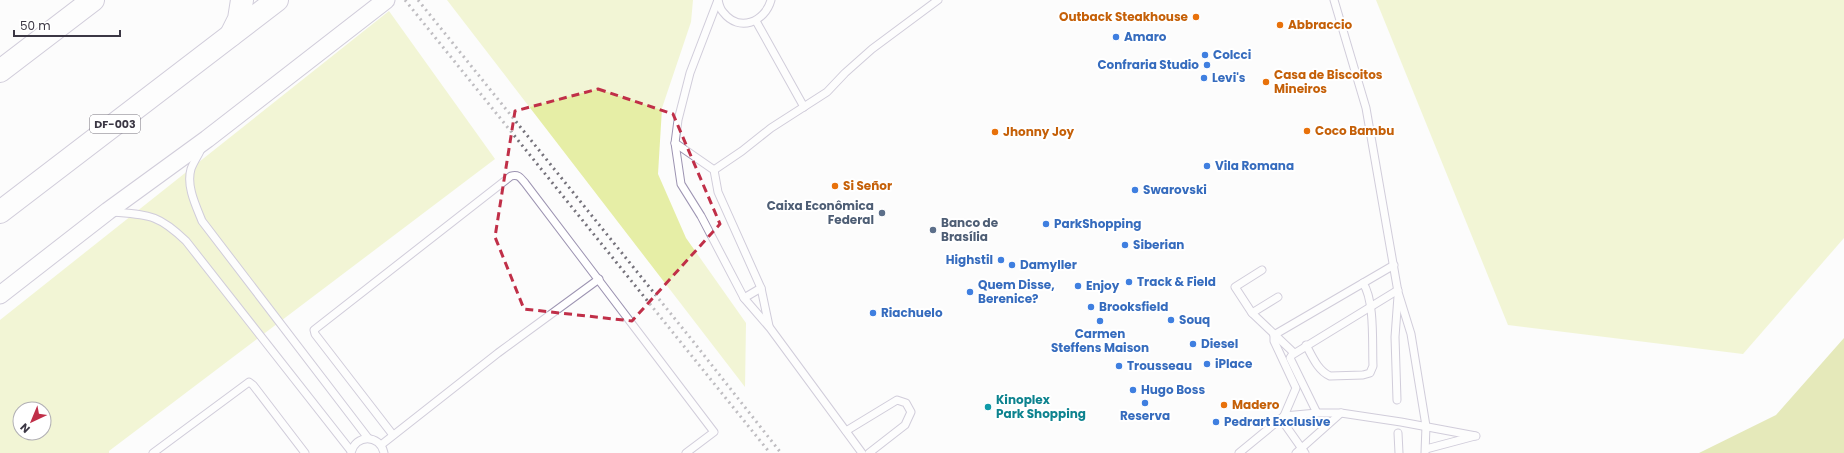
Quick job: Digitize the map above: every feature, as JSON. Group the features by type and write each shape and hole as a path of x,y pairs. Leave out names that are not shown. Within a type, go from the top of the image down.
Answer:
{"highway":[{"path":"0,71 93,0"},
{"path":"231,35 239,19 242,0"},
{"name":"DF-003","path":"0,212 277,0"}],"street":[{"path":"0,295 108,211 207,139 386,0"}],"lane":[{"path":"718,0 722,11 732,20 740,23 756,21 766,13 771,0"},
{"path":"718,0 690,73 678,120 675,143 680,184 701,216 744,298 770,328 862,453"},
{"path":"714,170 742,151 771,128 827,92 845,73 872,49 938,0"},
{"path":"1283,417 1317,413 1341,413 1426,426 1476,436 1426,451 1426,426 1411,334 1398,291 1366,108 1334,0"},
{"path":"756,21 804,107"},
{"path":"207,139 191,170 191,186 195,203 202,221 368,438"},
{"path":"675,143 714,170 718,192 761,288 770,328"},
{"path":"393,435 315,334 314,330 511,176 516,175 520,176 714,432 686,453"},
{"path":"108,211 158,218 172,227 186,241 351,452"},
{"path":"1274,335 1394,265"},
{"path":"1262,270 1235,287 1252,313 1293,352"},
{"path":"381,445 599,279"},
{"path":"1306,345 1326,374 1330,376 1363,375 1370,373 1374,366 1371,307 1367,289 1363,283"},
{"path":"744,298 761,288"},
{"path":"1238,453 1283,417 1299,387 1290,358 1293,352 1398,291"},
{"path":"1397,400 1395,337 1398,291"},
{"path":"1252,313 1278,298"},
{"path":"1274,335 1274,341 1299,387 1317,413"},
{"path":"153,453 249,382 253,385 305,453"},
{"path":"846,431 897,400 906,403 911,412 905,425 869,453"},
{"path":"1283,417 1301,452 1341,413"},
{"path":"1398,433 1399,453"},
{"path":"351,452 354,444 360,440 368,438 375,440 381,445 384,453"}],"highlighted area":[{"path":"598,89 673,114 720,224 632,321 524,309 495,237 515,111"}],"green space":[{"path":"447,0 693,0 691,22 662,108 658,174 686,238 746,323 745,387"},
{"path":"1376,0 1844,0 1844,238 1743,354 1508,325"},
{"path":"389,11 495,159 109,451 109,453 0,453 0,320"},
{"path":"1844,338 1844,453 1699,453 1776,415"}],"railway":[{"path":"405,0 770,453"},
{"path":"418,0 692,340 781,453"}],"place":[{"name":"Outback Steakhouse","path":"1196,17"},
{"name":"Abbraccio","path":"1280,25"},
{"name":"Amaro","path":"1116,37"},
{"name":"Colcci","path":"1205,55"},
{"name":"Confraria Studio","path":"1207,65"},
{"name":"Levi's","path":"1204,78"},
{"name":"Casa de Biscoitos Mineiros","path":"1266,82"},
{"name":"Coco Bambu","path":"1307,131"},
{"name":"Jhonny Joy","path":"995,132"},
{"name":"Vila Romana","path":"1207,166"},
{"name":"Si Señor","path":"835,186"},
{"name":"Swarovski","path":"1135,190"},
{"name":"Caixa Econômica Federal","path":"882,213"},
{"name":"ParkShopping","path":"1046,224"},
{"name":"Banco de Brasília","path":"933,230"},
{"name":"Siberian","path":"1125,245"},
{"name":"Highstil","path":"1001,260"},
{"name":"Damyller","path":"1012,265"},
{"name":"Track & Field","path":"1129,282"},
{"name":"Enjoy","path":"1078,286"},
{"name":"Quem Disse, Berenice?","path":"970,292"},
{"name":"Brooksfield","path":"1091,307"},
{"name":"Riachuelo","path":"873,313"},
{"name":"Souq","path":"1171,320"},
{"name":"Carmen Steffens Maison","path":"1100,321"},
{"name":"Diesel","path":"1193,344"},
{"name":"iPlace","path":"1207,364"},
{"name":"Trousseau","path":"1119,366"},
{"name":"Hugo Boss","path":"1133,390"},
{"name":"Reserva","path":"1145,403"},
{"name":"Madero","path":"1224,405"},
{"name":"Kinoplex Park Shopping","path":"988,407"},
{"name":"Pedrart Exclusive","path":"1216,422"}]}
